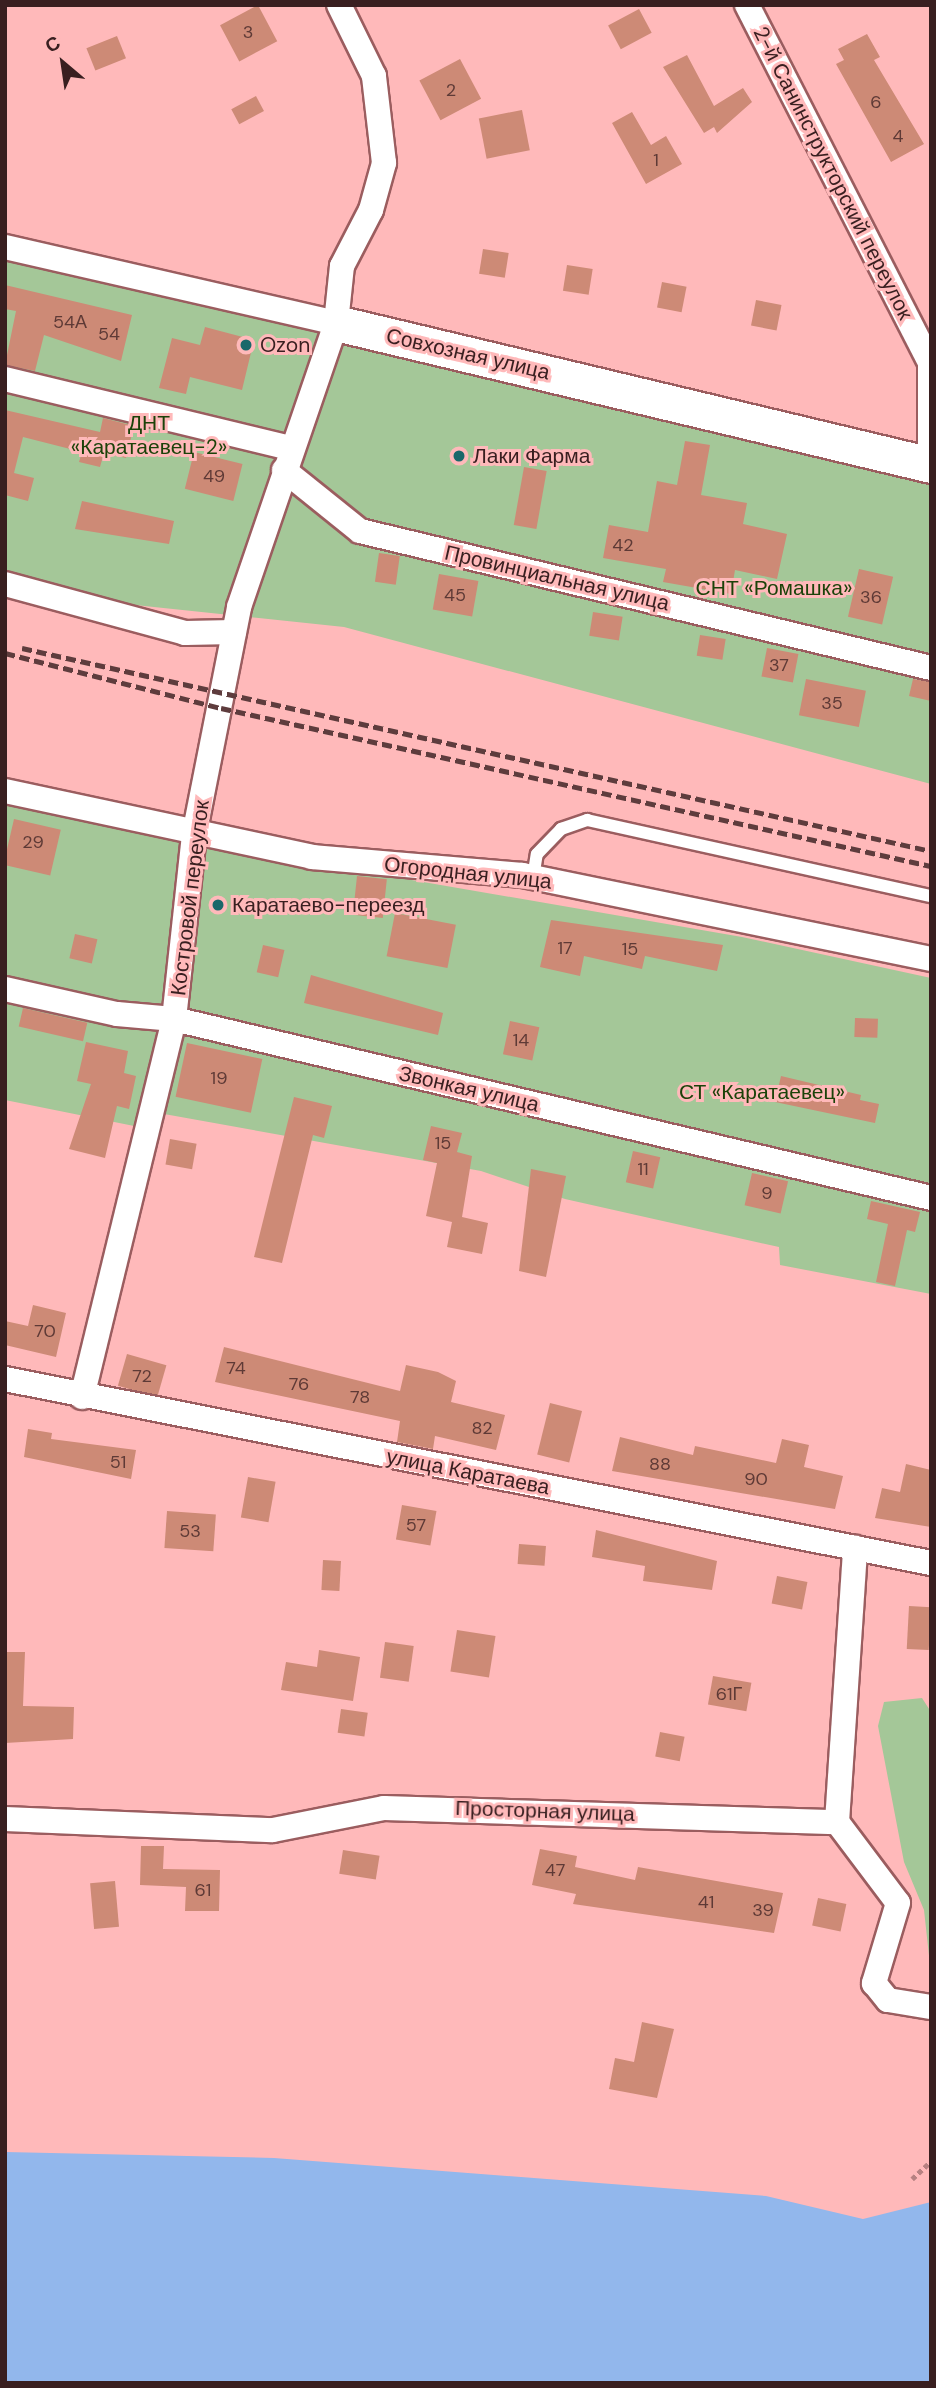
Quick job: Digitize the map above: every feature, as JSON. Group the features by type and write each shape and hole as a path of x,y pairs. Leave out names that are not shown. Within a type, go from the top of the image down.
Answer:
{"street":[{"name":"Костровой переулок","path":"82,1397 174,1019 194,835 234,632 287,459 336,323 342,266 371,210 384,163 374,76 339,5"},
{"name":"2-й Санинструкторский переулок","path":"747,5 930,363 931,465"},
{"name":"Совхозная улица","path":"5,247 931,465"},
{"path":"5,379 287,459"},
{"name":"Провинциальная улица","path":"287,459 360,531 931,668"},
{"path":"5,584 185,633 234,632"},
{"name":"Огородная улица","path":"5,791 194,835 312,857 533,878 931,959"},
{"name":"Звонкая улица","path":"5,989 117,1014 174,1019 931,1198"},
{"name":"улица Каратаева","path":"5,1379 82,1397 931,1563"},
{"path":"855,1548 836,1822 898,1903 874,1983 888,2000 931,2007"},
{"name":"Просторная улица","path":"5,1819 272,1830 384,1808 836,1822"}],"lane":[{"path":"533,878 537,854 561,829 587,820 931,896"}],"path":[{"path":"912,2179 931,2161"}],"green space":[{"name":"СНТ «Ромашка»","path":"5,259 360,330 931,474 931,784 344,627 135,605 5,570"},
{"name":"СТ «Каратаевец»","path":"5,802 180,840 742,937 931,978 931,1294 780,1265 779,1247 565,1199 481,1171 153,1112 149,1129 5,1100"},
{"path":"922,1698 931,1712 931,1974 924,1910 904,1862 878,1726 884,1702"}],"water":[{"path":"5,2152 274,2158 766,2196 863,2219 931,2202 931,2383 5,2383"}],"building":[{"path":"258,5 277,41 239,61 220,25"},
{"path":"639,9 652,33 621,49 608,25"},
{"path":"867,34 880,57 874,60 924,144 891,162 836,64 844,60 838,49"},
{"path":"117,36 126,58 95,71 86,48"},
{"path":"687,55 714,106 743,88 752,102 717,133 714,127 704,133 663,67"},
{"path":"460,59 481,99 441,120 419,81"},
{"path":"256,96 264,111 239,124 231,109"},
{"path":"522,110 530,150 487,159 479,118"},
{"path":"632,112 651,145 666,136 682,164 646,184 612,123"},
{"path":"483,249 509,253 505,278 479,274"},
{"path":"567,265 593,269 589,295 563,291"},
{"path":"662,282 687,287 682,312 657,308"},
{"path":"5,285 132,315 121,361 44,335 35,371 5,365 16,311 5,309"},
{"path":"756,300 782,305 777,330 751,326"},
{"path":"205,327 254,340 242,390 190,377 186,394 159,388 172,338 200,345"},
{"path":"5,410 100,432 103,418 134,426 126,458 104,453 100,467 79,462 82,452 23,437 14,473 34,478 28,501 5,495"},
{"path":"685,441 710,445 701,495 747,503 743,524 787,534 777,579 735,570 731,594 663,582 666,569 603,558 609,525 648,532 657,481 677,485"},
{"path":"194,452 243,464 233,501 185,489"},
{"path":"524,467 547,471 536,529 514,525"},
{"path":"82,501 174,521 169,544 75,529"},
{"path":"379,553 400,556 396,585 375,582"},
{"path":"859,569 893,577 882,625 848,617"},
{"path":"439,574 478,581 472,616 433,609"},
{"path":"593,612 623,617 619,640 589,636"},
{"path":"700,635 726,639 722,660 697,656"},
{"path":"767,648 798,654 793,683 761,676"},
{"path":"806,679 866,691 859,727 799,715"},
{"path":"913,679 931,682 931,701 909,696"},
{"path":"14,819 61,830 50,876 5,865"},
{"path":"357,876 387,879 383,918 353,915"},
{"path":"395,913 456,925 447,968 387,956"},
{"path":"551,920 723,945 717,971 645,956 642,969 584,956 580,976 540,967"},
{"path":"75,934 97,939 92,964 69,958"},
{"path":"263,945 284,950 278,977 257,972"},
{"path":"311,975 443,1013 438,1035 304,1003"},
{"path":"23,1008 87,1023 83,1041 19,1027"},
{"path":"855,1018 878,1019 877,1038 854,1037"},
{"path":"510,1021 539,1027 532,1060 503,1054"},
{"path":"86,1042 128,1051 124,1073 136,1076 129,1109 117,1106 105,1158 69,1149 91,1084 77,1081"},
{"path":"187,1043 262,1059 251,1113 176,1097"},
{"path":"781,1076 861,1095 860,1100 879,1104 875,1123 775,1102"},
{"path":"294,1097 332,1106 324,1138 313,1135 282,1263 254,1257"},
{"path":"431,1126 462,1133 457,1152 472,1156 462,1217 488,1223 482,1254 447,1247 452,1222 426,1216 437,1163 423,1160"},
{"path":"170,1139 197,1144 192,1169 165,1165"},
{"path":"633,1151 660,1157 653,1188 626,1182"},
{"path":"531,1169 566,1176 546,1277 519,1271"},
{"path":"752,1173 788,1181 781,1213 745,1205"},
{"path":"871,1201 920,1212 915,1232 907,1230 895,1286 876,1282 888,1224 867,1219"},
{"path":"33,1305 66,1313 56,1357 5,1345 5,1321 28,1326"},
{"path":"224,1347 400,1391 406,1365 438,1372 456,1381 451,1402 505,1415 496,1450 435,1436 433,1449 397,1442 400,1421 215,1382"},
{"path":"127,1354 166,1365 157,1397 118,1386"},
{"path":"550,1403 582,1411 569,1462 537,1454"},
{"path":"28,1429 52,1433 51,1439 136,1450 131,1479 24,1457"},
{"path":"620,1437 693,1455 695,1446 776,1463 782,1439 809,1445 804,1467 843,1476 835,1509 612,1471"},
{"path":"906,1464 931,1470 931,1527 875,1518 882,1488 900,1492"},
{"path":"248,1477 276,1482 268,1522 241,1517"},
{"path":"402,1505 436,1511 430,1546 396,1539"},
{"path":"167,1511 216,1514 213,1551 164,1548"},
{"path":"596,1530 717,1561 712,1590 643,1581 645,1566 592,1557"},
{"path":"519,1544 546,1546 545,1566 518,1564"},
{"path":"323,1560 341,1561 339,1591 321,1590"},
{"path":"777,1576 807,1582 802,1609 772,1603"},
{"path":"909,1606 931,1607 929,1650 907,1649"},
{"path":"457,1630 496,1636 489,1678 450,1671"},
{"path":"385,1642 414,1646 409,1682 380,1678"},
{"path":"319,1650 360,1657 353,1701 281,1690 286,1662 317,1667"},
{"path":"5,1652 25,1652 23,1706 74,1707 73,1739 5,1743"},
{"path":"713,1676 751,1683 746,1711 708,1705"},
{"path":"341,1709 368,1713 364,1737 338,1733"},
{"path":"660,1732 685,1737 680,1761 655,1757"},
{"path":"141,1846 164,1846 163,1869 220,1870 219,1911 185,1911 186,1887 140,1885"},
{"path":"540,1849 577,1856 575,1867 635,1880 638,1867 783,1893 774,1933 573,1904 576,1894 532,1885"},
{"path":"343,1850 380,1856 376,1879 339,1874"},
{"path":"115,1881 119,1927 94,1929 90,1883"},
{"path":"818,1898 846,1904 841,1931 812,1925"},
{"path":"642,2022 674,2029 657,2098 609,2089 615,2058 634,2062"}],"railway":[{"path":"22,648 931,851"},
{"path":"5,653 221,708 931,866"}],"place":[{"name":"Ozon","path":"246,345"},
{"name":"Лаки Фарма","path":"459,456"},
{"name":"Каратаево-переезд","path":"218,905"}],"park label":[{"name":"ДНТ «Каратаевец-2»","path":"149,435"}]}
